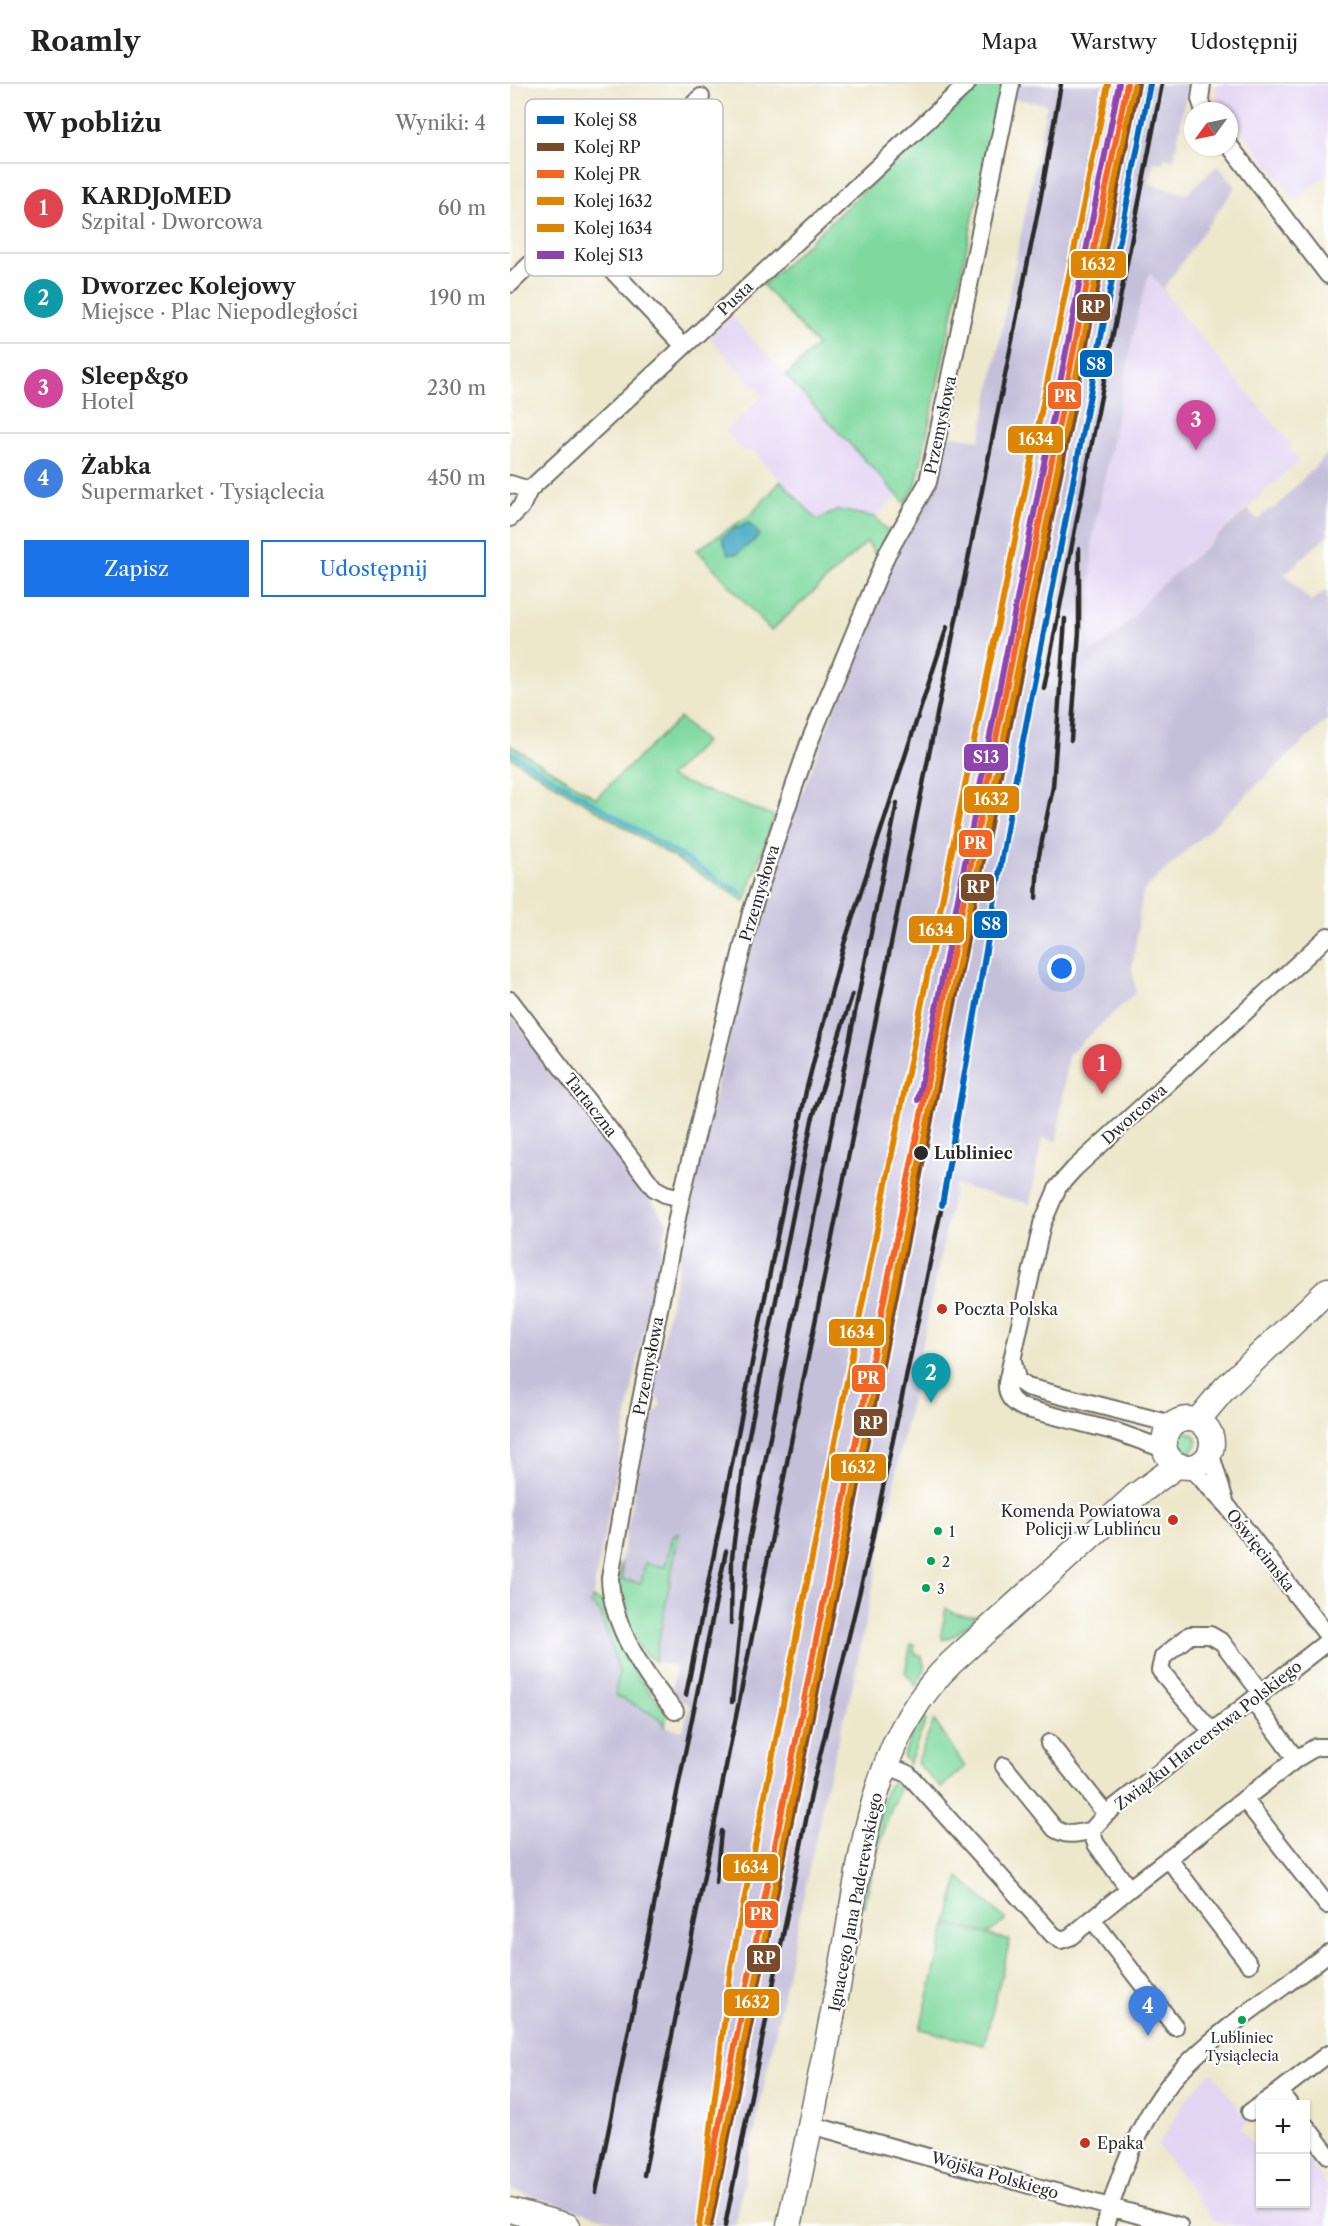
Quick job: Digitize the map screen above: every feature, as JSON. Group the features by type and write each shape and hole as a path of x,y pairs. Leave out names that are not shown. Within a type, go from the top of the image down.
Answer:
{"street":[{"name":"Pusta","path":"510,518 521,507 529,490 967,84"},
{"name":"Przemysłowa","path":"675,1711 651,1682 630,1646 613,1600 610,1578 637,1420 681,1198 751,913 806,754 887,554 928,482 1011,84"},
{"path":"1201,87 1203,102"},
{"path":"1237,156 1328,275"},
{"path":"510,284 525,270"},
{"path":"618,276 683,345"},
{"path":"510,484 529,490"},
{"name":"Dworcowa","path":"1177,1460 1117,1432 1018,1406 1008,1395 1006,1389 1014,1347 1042,1224 1058,1187 1074,1170 1328,936"},
{"name":"Tartaczna","path":"510,1000 654,1188 665,1194 681,1198"},
{"path":"1198,1420 1225,1388 1328,1290"},
{"path":"1014,1347 1017,1380 1027,1387 1172,1424"},
{"path":"1210,1452 1202,1462 1177,1460 1164,1435 1172,1424 1185,1419 1198,1420 1211,1434 1210,1452 1228,1507"},
{"name":"Ignacego Jana Paderewskiego","path":"789,2226 811,2125 873,1803 886,1765 906,1721 930,1685 951,1663 1177,1460"},
{"name":"Oświęcimska","path":"1177,1460 1228,1507 1328,1636"},
{"path":"1212,1732 1160,1670 1163,1658 1195,1633 1217,1637 1296,1759"},
{"name":"Związku Harcerstwa Polskiego","path":"1091,1831 1106,1814 1328,1641"},
{"path":"1049,1743 1106,1814"},
{"path":"886,1765 908,1774 1053,1935 1066,1939 1296,1759 1316,1747 1328,1747"},
{"path":"1005,1766 1055,1830 1074,1835 1091,1831 1096,1844 1129,1889"},
{"path":"1244,1798 1327,1905"},
{"path":"1168,1858 1249,1964"},
{"path":"1092,1919 1175,2027"},
{"path":"1106,2226 1110,2207 1129,2153 1147,2117 1184,2067 1328,1953"},
{"path":"1250,2112 1284,2098 1328,2054"},
{"name":"Wojska Polskiego","path":"811,2125 1179,2226"},
{"path":"1310,2132 1328,2155"},
{"path":"510,2210 568,2226"}],"shaded area":[{"path":"1016,84 1188,84 1174,160 1165,158 1163,163 1154,162 1149,184 1187,194 1218,165 1235,187 1163,289 1150,273 1138,312 1092,542 1090,652 1103,645 1134,617 1147,598 1248,509 1258,520 1270,508 1273,510 1328,453 1328,535 1285,574 1311,602 1325,590 1328,594 1328,719 1143,891 1132,969 1136,992 1068,1055 1057,1141 1042,1138 1030,1204 955,1185 851,1693 827,1783 735,2226 632,2226 510,2190 510,1013 667,1222 637,1363 591,1604 600,1612 619,1672 615,1695 659,1718 665,1727 683,1731 690,1705 671,1694 676,1667 655,1661 666,1597 672,1537 665,1568 641,1583 623,1580 621,1562 647,1424 661,1405 653,1389 699,1163 760,904 890,562 931,495 944,435 980,440 1047,104 1012,99"},
{"path":"1217,84 1328,84 1328,175 1295,200 1238,126 1238,102 1220,102 1216,97"},
{"path":"1151,273 1185,319 1292,445 1289,448 1299,461 1147,598 1134,617 1103,645 1090,653 1092,542 1138,312"},
{"path":"731,316 898,496 875,517 839,510 818,520 752,450 744,452 726,431 763,396 709,337"},
{"path":"1212,2072 1249,2122 1241,2128 1256,2148 1256,2208 1310,2208 1310,2162 1328,2187 1328,2226 1233,2226 1214,2221 1158,2145 1188,2097"}],"green space":[{"path":"979,84 1005,84 975,208 916,485 905,503 786,376 817,345 763,285"},
{"path":"781,481 817,520 838,510 875,517 889,532 876,556 867,542 771,631 697,550 751,514"},
{"path":"680,718 705,742 669,777 774,816 745,901 510,757 510,745 596,798"},
{"path":"1187,1432 1194,1435 1197,1442 1194,1449 1187,1452 1180,1449 1177,1442 1180,1435"},
{"path":"679,1532 655,1661 639,1647 626,1614 629,1611 626,1603 623,1602 619,1579 621,1562 623,1580 641,1583 645,1563 665,1567 672,1536"},
{"path":"592,1598 609,1605 639,1679 667,1712 665,1727 659,1718 615,1695 619,1672 600,1612 591,1604"},
{"path":"946,1608 966,1616 978,1616 955,1635 943,1640 941,1635"},
{"path":"911,1644 915,1645 914,1653 922,1656 925,1669 916,1686 905,1672"},
{"path":"921,1712 926,1720 909,1764 903,1756"},
{"path":"934,1720 965,1767 941,1788 917,1763"},
{"path":"902,1782 884,1828 864,1906 862,1906 885,1793 891,1783"},
{"path":"959,1877 1006,1920 989,1933 947,1923"},
{"path":"946,1925 1010,1940 984,2045 920,2029"}],"water":[{"path":"749,523 759,534 757,538 737,554 728,554 722,538 734,529"}],"waterway":[{"path":"510,752 741,893"}],"railway":[{"path":"644,2175 1040,201 1061,84"},
{"path":"1044,688 1162,84"},
{"path":"1071,740 1079,631 1079,548"},
{"path":"1036,898 1038,860 1053,787 1065,619"},
{"path":"686,1695 806,1091 844,944 947,627"},
{"path":"732,1702 749,1542 897,803"},
{"path":"731,1623 732,1558 744,1460 812,1120 852,995"},
{"path":"725,2226 814,1780 871,1545 942,1205"},
{"path":"596,2192 726,1551"},
{"path":"716,1883 721,1831"}],"rail line":[{"name":"1634","path":"699,2226 731,1967 962,800 1108,84"},
{"name":"S13","path":"918,1100 1119,84"},
{"name":"PR","path":"699,2226 1127,84"},
{"name":"RP","path":"710,2226 1138,84"},
{"name":"S8","path":"942,1205 1016,777 1150,84"},
{"name":"1632","path":"707,2226 1134,85"}],"place":[{"name":"Sleep&go","path":"1196,450"},
{"name":"KARDJoMED","path":"1102,1094"},
{"name":"Lubliniec","path":"921,1153"},
{"name":"Poczta Polska","path":"942,1309"},
{"name":"Dworzec Kolejowy","path":"931,1403"},
{"name":"Komenda Powiatowa Policji w Lublińcu","path":"1173,1520"},
{"name":"1","path":"938,1531"},
{"name":"2","path":"931,1561"},
{"name":"3","path":"926,1588"},
{"name":"Lubliniec Tysiąclecia","path":"1242,2020"},
{"name":"Żabka","path":"1148,2036"},
{"name":"Epaka","path":"1085,2143"}]}
